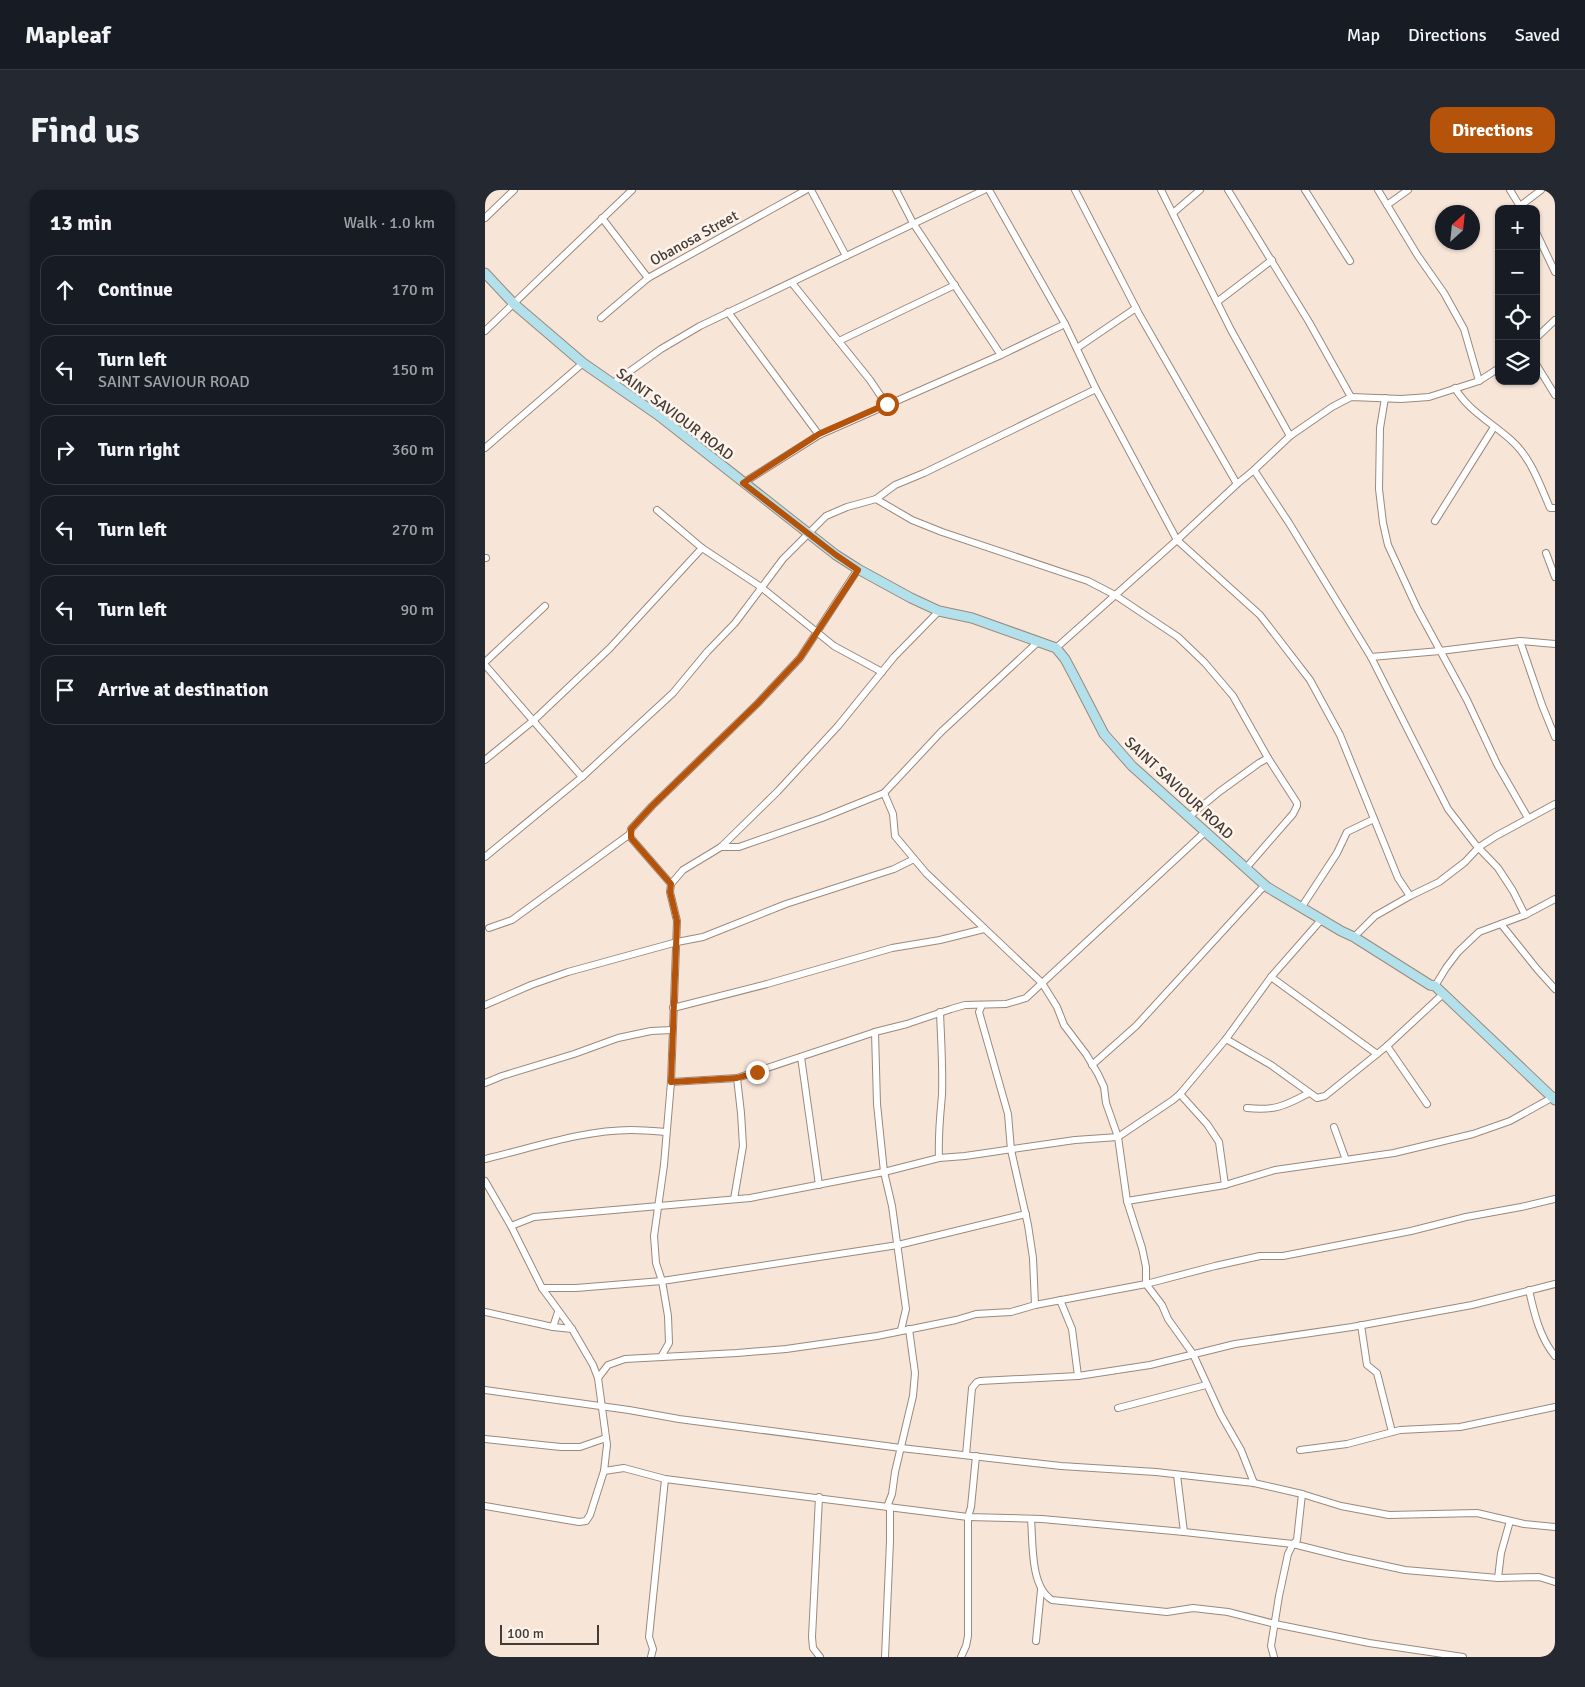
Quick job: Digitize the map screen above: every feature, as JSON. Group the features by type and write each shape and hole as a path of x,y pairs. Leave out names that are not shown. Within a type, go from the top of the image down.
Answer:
{"street":[{"path":"485,331 632,190"},
{"name":"Obanosa Street","path":"601,318 649,278 806,190"},
{"path":"811,190 846,256"},
{"path":"896,190 913,223 1001,355"},
{"path":"613,384 661,349 728,312 983,190"},
{"path":"989,190 1065,324 1096,389 1177,540 1260,615 1309,680 1340,736 1398,878 1410,896"},
{"path":"1075,190 1136,308 1237,484"},
{"path":"1161,190 1231,330 1290,436"},
{"path":"1173,213 1200,190"},
{"path":"1229,190 1309,322 1351,397"},
{"path":"1305,190 1349,261"},
{"path":"1378,190 1418,256 1444,293 1464,329 1479,381"},
{"path":"1387,205 1408,190"},
{"path":"1510,190 1520,205"},
{"path":"1523,205 1541,190"},
{"path":"485,218 512,191"},
{"path":"602,218 649,278"},
{"path":"1540,240 1555,272"},
{"path":"1547,255 1555,251"},
{"path":"1217,302 1271,260"},
{"name":"SAINT SAVIOUR ROAD","path":"485,273 514,304 583,362 658,416 808,534 858,570 939,611 971,618 1055,648 1065,659 1103,734 1132,766 1265,885 1321,920 1354,937 1430,985 1435,986 1554,1098"},
{"path":"792,283 871,380 887,404"},
{"path":"839,341 955,285"},
{"path":"1077,348 1136,308"},
{"path":"728,312 819,434"},
{"path":"1540,334 1555,320"},
{"path":"743,483 819,434 1001,355 1065,324"},
{"path":"485,448 583,362"},
{"path":"1055,648 1177,540 1290,436 1332,407 1351,397 1401,399 1429,397 1479,381 1495,371"},
{"path":"1540,371 1555,395"},
{"path":"1455,388 1463,401 1514,442 1537,477 1550,508 1555,508"},
{"path":"485,857 625,739 673,693 707,652 735,623 783,559 826,516 847,507 876,499 895,485 924,473 1096,389"},
{"path":"1385,398 1380,428 1379,489 1383,523 1389,545 1399,571 1467,700 1497,764 1528,818"},
{"path":"1435,521 1494,427"},
{"path":"1254,470 1289,523 1371,657 1448,809 1498,868 1513,891 1525,915"},
{"path":"876,499 912,520 942,532 1089,581 1115,595 1178,637 1205,663 1233,696 1297,803 1293,814 1246,868"},
{"path":"657,510 702,548 761,588 817,633 853,657 882,672"},
{"path":"485,760 534,720 610,648 702,548"},
{"path":"1546,553 1555,577"},
{"path":"489,928 512,920 630,834 631,829 652,806 800,658 858,570"},
{"path":"545,606 485,663 582,776"},
{"path":"661,1357 669,1343 668,1316 655,1250 657,1206 664,1165 671,1082 677,921 670,892 671,884 683,870 721,847 785,784 838,726 882,672 939,611"},
{"path":"721,847 739,846 822,818 884,793 941,732 1039,641"},
{"path":"1520,641 1555,737"},
{"path":"1371,657 1441,651 1520,641 1555,644"},
{"path":"1190,816 1259,762 1269,758"},
{"path":"884,793 893,814 895,836 926,873 1042,983 1057,1008 1064,1025 1092,1065 1104,1088 1106,1102 1118,1137 1127,1201 1143,1248 1147,1267 1147,1284 1162,1305 1168,1319 1193,1354 1206,1385 1241,1450 1253,1483"},
{"path":"1354,937 1375,916 1439,882 1465,862 1479,847 1555,804"},
{"path":"1301,908 1337,853 1347,832 1375,819"},
{"path":"671,1082 737,1078 875,1032 907,1024 965,1005 1006,1004 1027,998 1205,831"},
{"path":"630,834 631,838 671,884"},
{"path":"485,1005 531,985 568,972 677,942 703,937 786,904 848,883 879,875 914,859"},
{"path":"1092,1065 1136,1026 1265,885"},
{"path":"1435,986 1458,952 1479,932 1525,915 1555,899"},
{"path":"511,1226 534,1217 750,1198 884,1172 939,1158 1011,1150 1075,1140 1118,1137 1180,1094 1226,1039 1271,977 1321,920"},
{"path":"1501,924 1555,989"},
{"path":"673,1008 767,984 892,948 940,940 984,929"},
{"path":"1271,977 1377,1054"},
{"path":"1226,1039 1271,1065 1317,1098 1325,1096 1387,1046 1443,994"},
{"path":"982,1005 979,1012 1008,1114 1011,1150 1026,1214 1033,1258 1035,1305"},
{"path":"939,1158 938,1126 942,1094 940,1012"},
{"path":"485,1084 502,1076 574,1054 618,1038 651,1031 672,1030"},
{"path":"875,1032 877,1104 884,1172 898,1244 906,1309 905,1330 915,1373 913,1396 889,1507 891,1541 885,1657"},
{"path":"1387,1046 1427,1104"},
{"path":"801,1057 819,1185"},
{"path":"734,1199 743,1146 737,1078"},
{"path":"1247,1108 1266,1110 1286,1105 1309,1093"},
{"path":"1180,1094 1207,1124 1219,1142 1225,1185"},
{"path":"1127,1201 1225,1185 1275,1170 1395,1153 1473,1134 1510,1121 1554,1098"},
{"path":"1335,1127 1346,1160"},
{"path":"485,1159 593,1134 630,1130 666,1132"},
{"path":"485,1180 511,1226 542,1288 572,1329 593,1365 598,1378 606,1438 604,1471 591,1515 586,1521 579,1522 485,1506"},
{"path":"593,1365 608,1365 625,1358 786,1349 877,1336 977,1314 1011,1312 1035,1305 1147,1284 1260,1256 1283,1256 1411,1231 1555,1198"},
{"path":"542,1288 576,1288 662,1281 898,1244 1026,1214"},
{"path":"966,1455 972,1388 977,1382 1079,1376 1150,1365 1235,1344 1361,1325 1472,1305 1555,1284"},
{"path":"1529,1290 1534,1314 1548,1348 1555,1356"},
{"path":"1060,1300 1072,1330 1079,1376"},
{"path":"485,1312 553,1328 572,1329"},
{"path":"553,1328 558,1312"},
{"path":"1361,1325 1367,1365 1377,1373 1392,1432"},
{"path":"598,1378 608,1365"},
{"path":"1118,1408 1206,1385"},
{"path":"485,1390 629,1410 689,1421 901,1448 1061,1466 1253,1483 1302,1494 1341,1506 1389,1515 1477,1513 1510,1521 1555,1527"},
{"path":"1300,1450 1347,1444 1400,1430 1460,1427 1555,1408"},
{"path":"485,1439 561,1447 580,1447 606,1438"},
{"path":"961,1657 968,1636 968,1517 971,1507 976,1456"},
{"path":"604,1471 624,1468 665,1479 968,1517 1031,1519 1184,1532 1293,1544 1345,1558 1405,1570 1498,1578 1539,1577 1555,1582"},
{"path":"1177,1475 1184,1532"},
{"path":"651,1657 653,1649 649,1637 665,1479"},
{"path":"1274,1657 1271,1646 1288,1554 1297,1540 1302,1494"},
{"path":"819,1497 812,1637 813,1648 820,1657"},
{"path":"1031,1519 1036,1578 1045,1596 1052,1600 1167,1612 1193,1608 1228,1612 1275,1624 1369,1643 1463,1657"},
{"path":"1498,1578 1501,1553 1510,1521"},
{"path":"1035,1641 1041,1590"}],"route":[{"path":"757,1072 737,1078 671,1082 677,921 670,892 671,884 631,838 630,834 631,829 652,806 758,703 800,658 858,570 743,483 819,434 887,404"}]}
